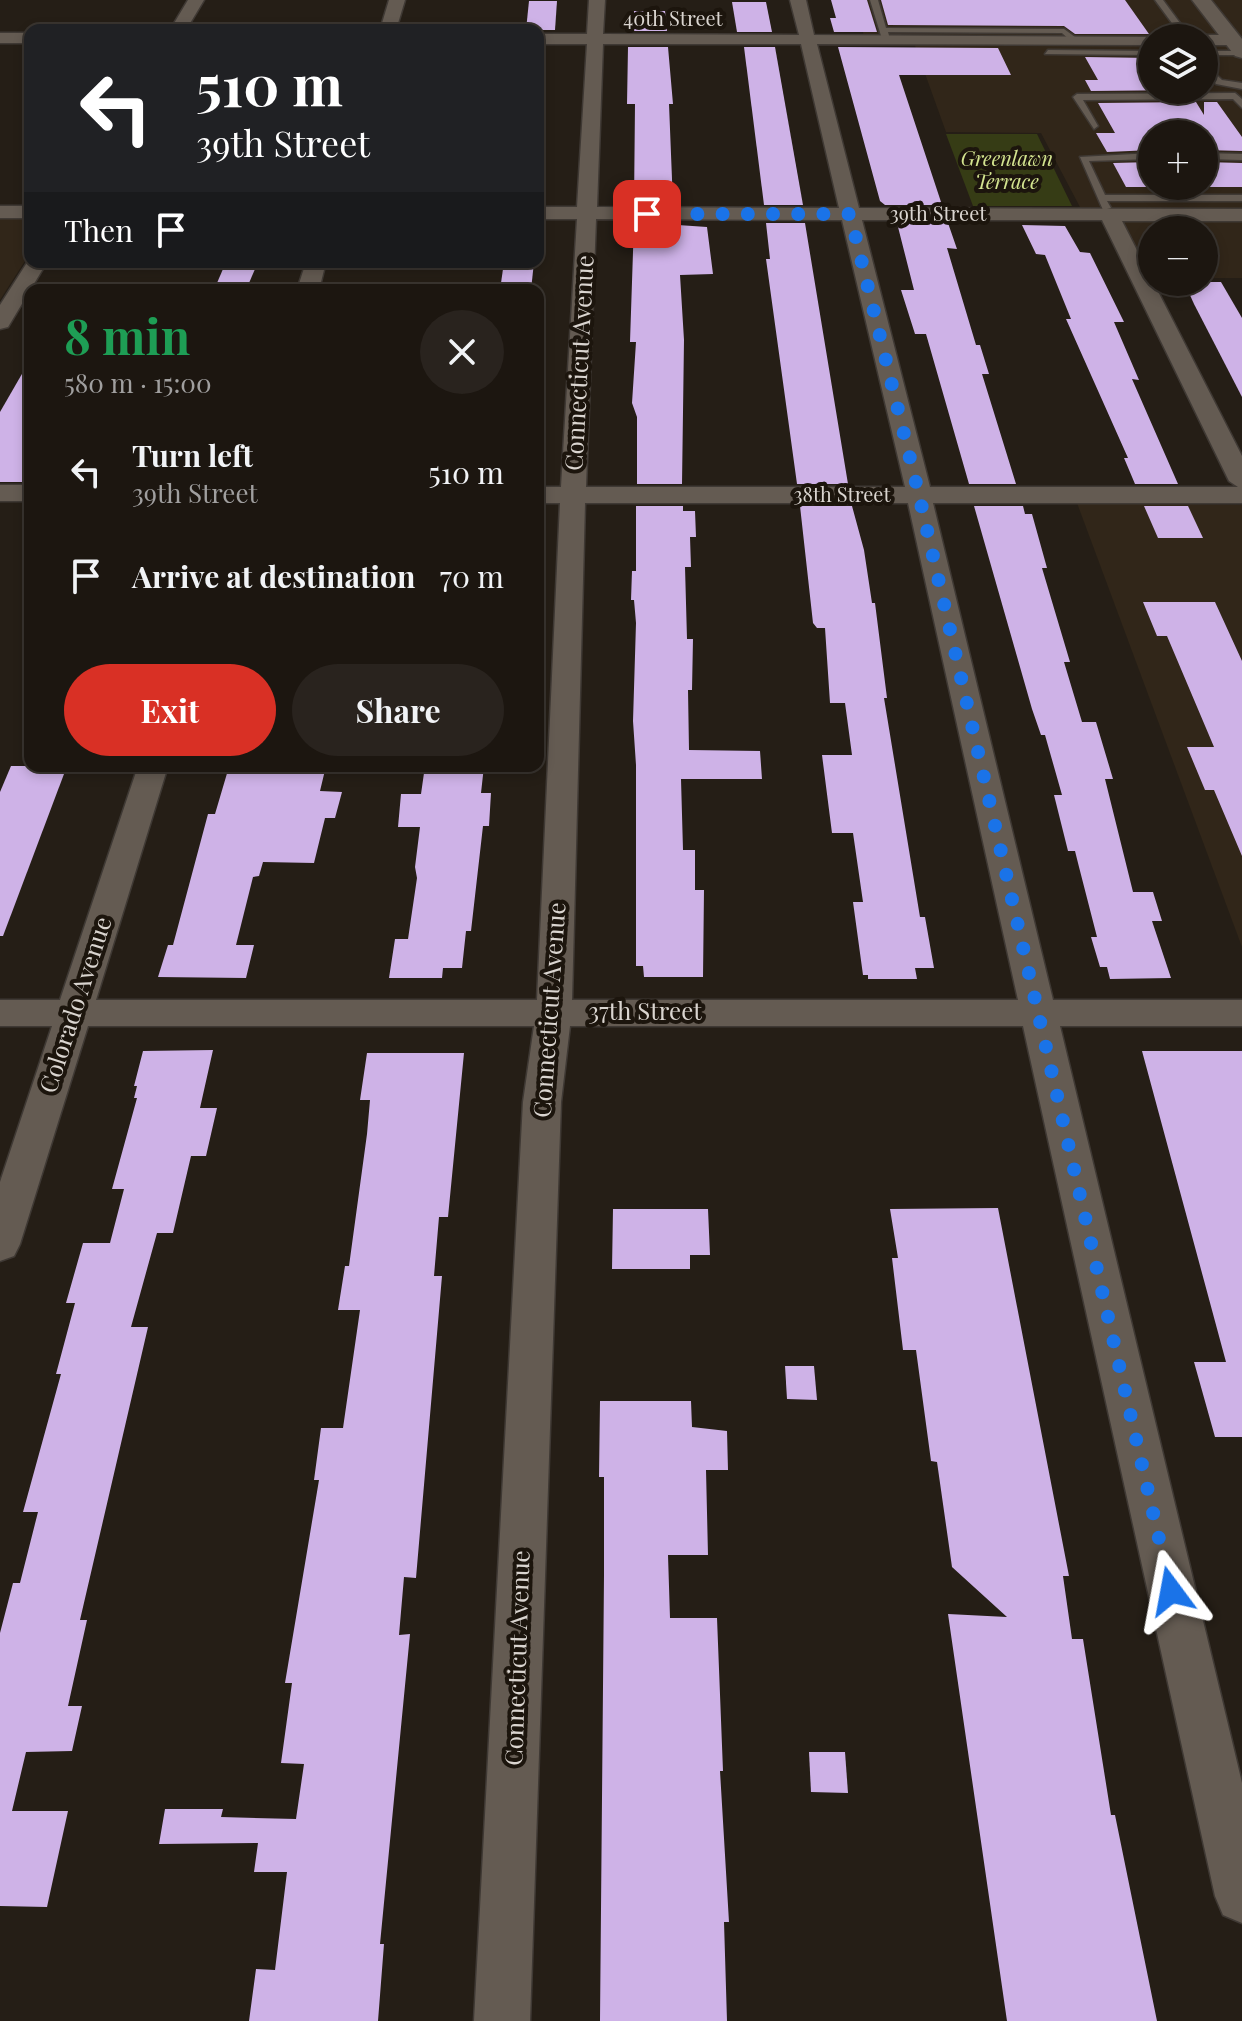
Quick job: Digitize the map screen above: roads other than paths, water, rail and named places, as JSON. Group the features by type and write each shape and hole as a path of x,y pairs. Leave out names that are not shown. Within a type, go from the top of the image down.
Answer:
{"main road":[{"path":"1206,6 1240,43"}],"street":[{"path":"182,24 196,0"},
{"path":"390,24 397,0"},
{"name":"Connecticut Avenue","path":"502,2021 542,1102 554,1012 555,495 589,213 597,0"},
{"path":"798,0 919,495 1242,1896"},
{"name":"40th Street","path":"544,39 807,39 978,35 1138,40"},
{"path":"0,38 24,38"},
{"path":"1218,41 1240,43"},
{"path":"1105,206 1242,481"},
{"name":"39th Street","path":"544,213 850,214 1105,206 1242,215"},
{"path":"0,212 24,212"},
{"path":"0,322 33,268"},
{"path":"0,493 24,493"},
{"name":"38th Street","path":"555,495 1242,495"},
{"name":"Colorado Avenue","path":"0,1244 151,772"},
{"name":"37th Street","path":"0,1013 1242,1013"}],"lane":[{"path":"874,0 885,35"},
{"path":"1159,0 1177,24"},
{"path":"1218,49 1240,43"},
{"path":"1048,52 1138,53"},
{"path":"1218,81 1242,86"},
{"path":"1218,96 1235,96 1241,103"},
{"path":"1094,126 1077,97 1138,97"},
{"path":"1083,107 1241,103"},
{"path":"1218,156 1242,157"},
{"path":"1138,157 1083,159 1105,206 1242,198"}],"park label":[{"name":"Greenlawn Terrace","path":"1007,170"}]}
